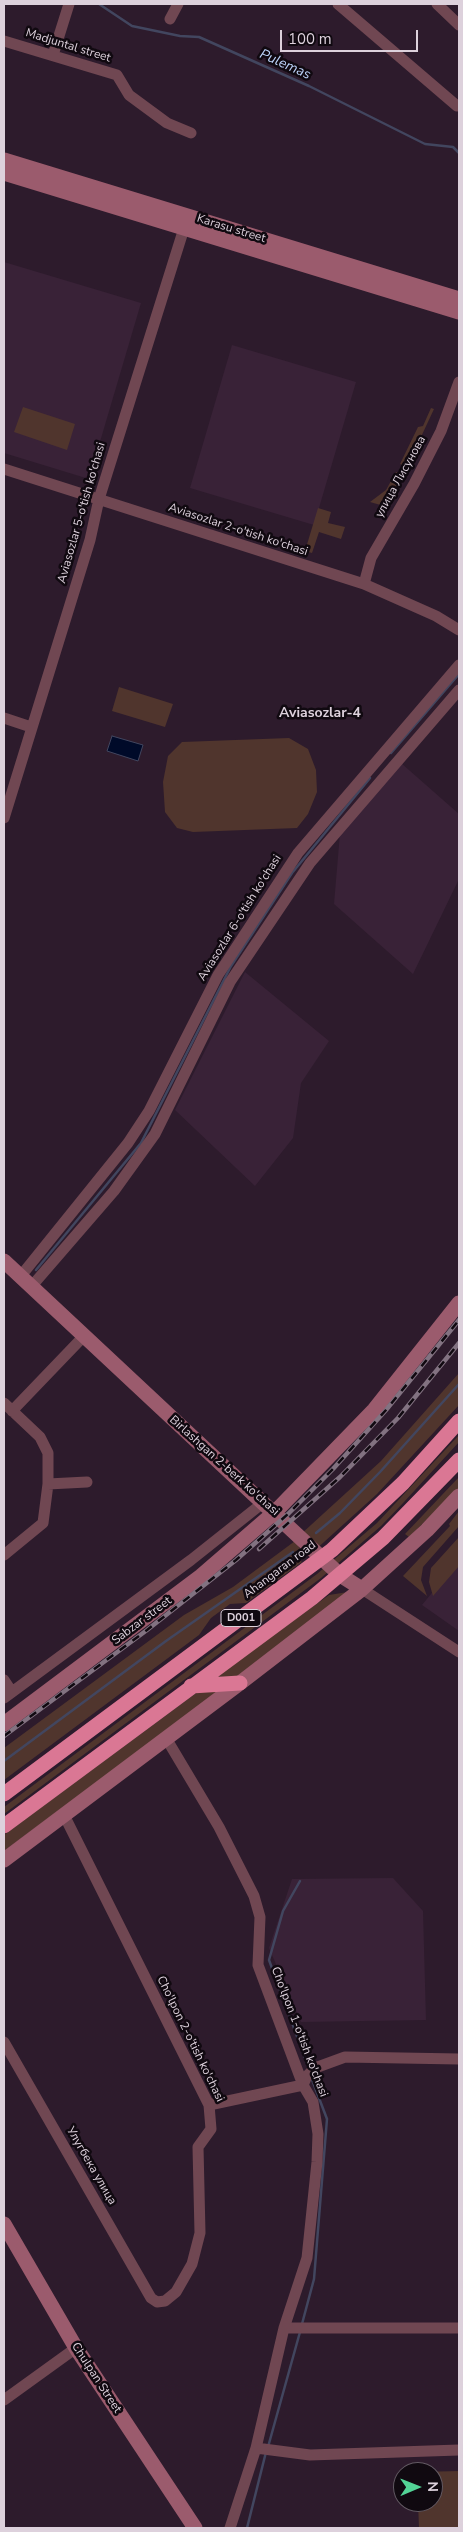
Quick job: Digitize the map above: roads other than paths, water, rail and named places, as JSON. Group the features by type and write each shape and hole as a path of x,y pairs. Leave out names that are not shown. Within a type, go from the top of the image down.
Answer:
{"highway":[{"name":"Ahangaran road","path":"4,1794 322,1558 396,1490 459,1421"},
{"name":"D001","path":"4,1826 340,1575 383,1538 459,1460"},
{"path":"191,1686 240,1683"}],"main road":[{"name":"Karasu street","path":"4,160 459,312"},
{"name":"Karasu street","path":"4,173 459,299"},
{"name":"Birlashgan 2-berk ko'chasi","path":"4,1261 83,1337 270,1507 340,1575 362,1589"},
{"name":"Sabzar street","path":"4,1724 201,1576 270,1507 374,1410 459,1303"},
{"path":"4,1860 362,1589 427,1530 459,1496"},
{"name":"Chulpan Street","path":"4,2224 76,2348 195,2528"}],"street":[{"path":"53,55 69,4"},
{"path":"170,19 178,4"},
{"path":"338,4 457,106"},
{"path":"437,4 459,25"},
{"name":"Madjuntal street","path":"4,41 117,75 129,95 167,123 191,133"},
{"name":"Aviasozlar 5-o'tish ko'chasi","path":"4,818 90,540 99,499 186,222"},
{"name":"улица Лисунова","path":"364,584 371,558 434,445 459,382"},
{"name":"Aviasozlar 2-o'tish ko'chasi","path":"4,469 364,584 436,616 459,630"},
{"name":"Aviasozlar 6-o'tish ko'chasi","path":"26,1282 114,1191 136,1148 149,1111 218,975 288,880 324,844 436,702 459,665"},
{"name":"Aviasozlar 6-o'tish ko'chasi","path":"26,1282 166,1114 230,982 314,832 436,702 459,690"},
{"path":"4,718 31,727"},
{"path":"4,1555 43,1523 48,1484 46,1445 8,1407 83,1337"},
{"path":"48,1484 87,1482"},
{"path":"4,1680 8,1695 251,1514 270,1507"},
{"name":"Birlashgan 2-berk ko'chasi","path":"362,1589 459,1652"},
{"path":"137,1600 149,1616"},
{"name":"Cho'lpon 1-o'tish ko'chasi","path":"166,1738 176,1751 219,1827 254,1896 260,1918 258,1965 309,2076 318,2134 307,2258 288,2329 264,2450 230,2528"},
{"name":"Cho'lpon 2-o'tish ko'chasi","path":"64,1815 209,2106 211,2129 198,2147 200,2233 192,2264 176,2292 165,2301 157,2302"},
{"name":"Улугбека улица","path":"4,2042 151,2298 157,2302"},
{"path":"209,2106 309,2076 345,2058 459,2059"},
{"path":"288,2329 459,2328"},
{"path":"4,2400 76,2348"},
{"path":"264,2450 310,2455 459,2450"}],"water":[{"path":"112,736 143,745 138,761 107,751"}],"waterway":[{"name":"Pulemas","path":"99,4 132,26 180,36 199,37 309,86 425,144 453,147 459,153"},
{"path":"391,753 459,674"},
{"path":"36,1270 141,1143 231,966 292,873 370,778"},
{"path":"316,1533 340,1513 380,1472 459,1384"},
{"path":"4,1761 166,1641 293,1552"},
{"path":"300,1881 283,1911 269,1960 309,2069"},
{"path":"302,2324 314,2279 327,2119 311,2077"},
{"path":"268,2447 300,2332"},
{"path":"247,2528 266,2452"}],"railway":[{"path":"4,1736 147,1630 236,1560 288,1514 333,1469 386,1410 459,1320"},
{"path":"259,1549 340,1477 398,1418 459,1343"}],"district":[{"name":"Aviasozlar-4","path":"320,714"}]}
